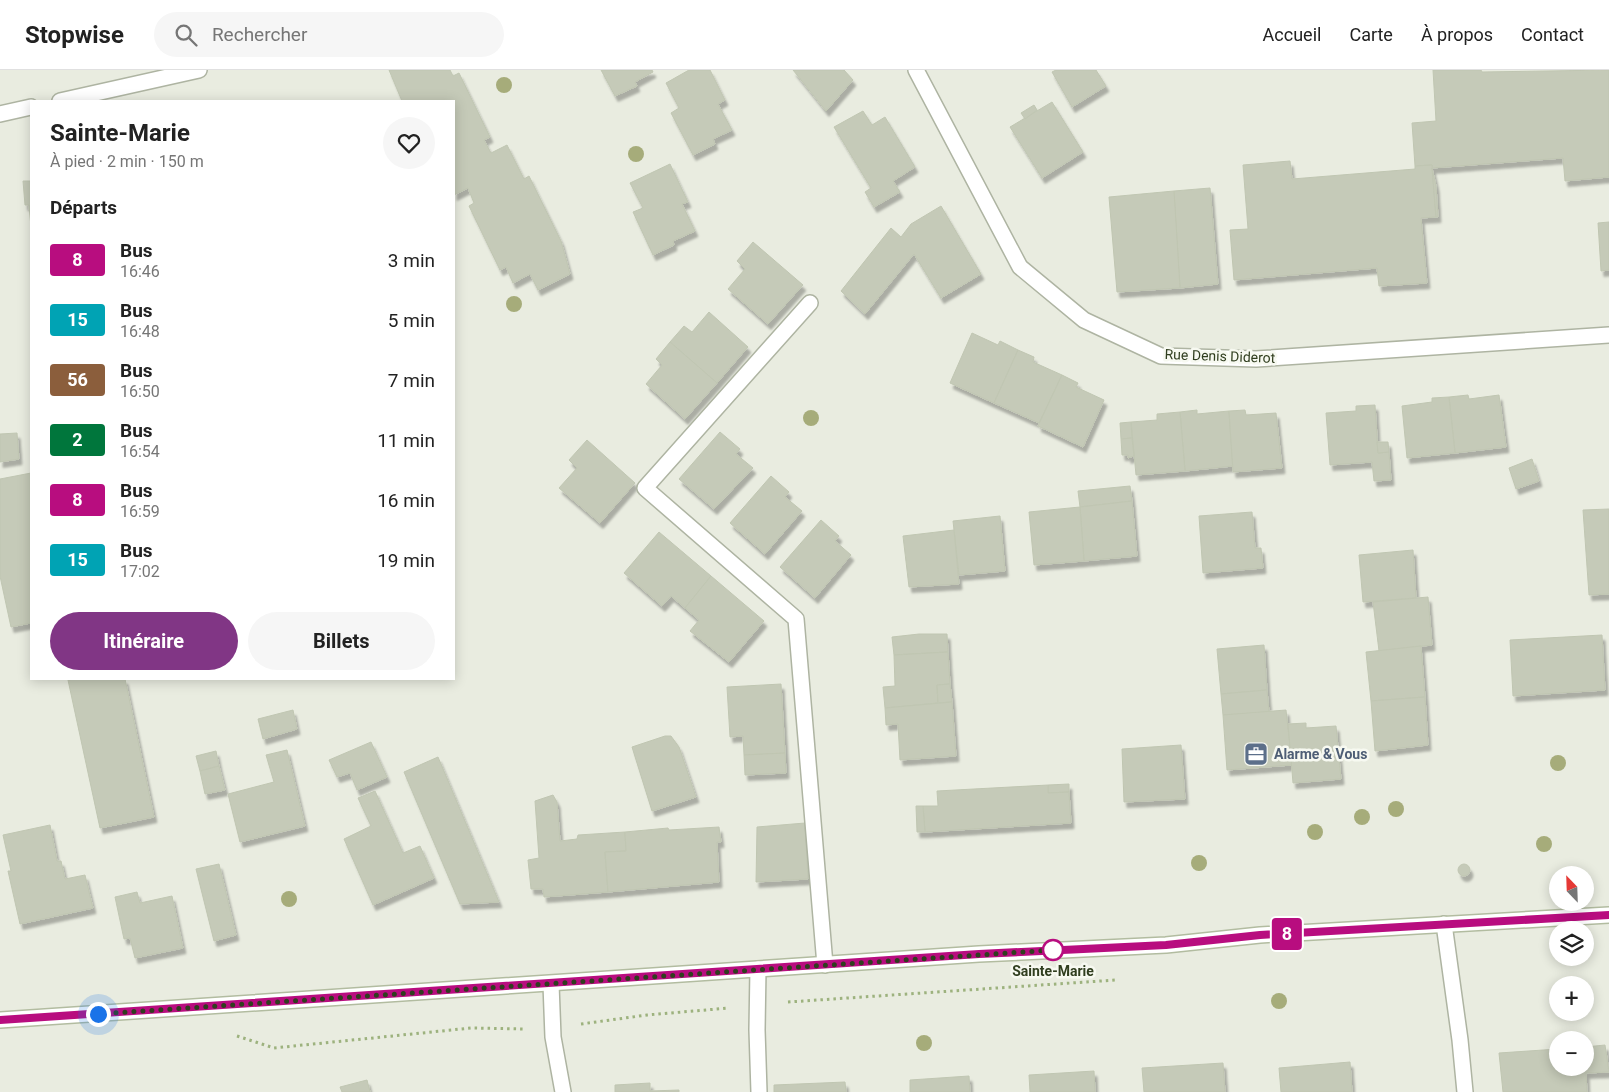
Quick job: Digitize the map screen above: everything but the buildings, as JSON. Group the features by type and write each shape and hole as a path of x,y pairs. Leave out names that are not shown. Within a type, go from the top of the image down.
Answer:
{"main road":[{"path":"64,100 199,70"},
{"name":"Rue Denis Diderot","path":"916,70 1020,267 1084,320 1161,356 1256,359 1609,335"},
{"path":"0,114 30,107"},
{"path":"810,303 646,488 796,619 825,965"},
{"path":"0,1020 979,954 1166,945 1260,935 1444,924 1605,918"},
{"path":"1444,924 1465,1092"},
{"path":"758,969 759,1092"},
{"path":"550,984 553,1037 563,1092"}],"path":[{"path":"598,1023 647,1015 758,1004 1122,979"},
{"path":"229,1033 274,1048 471,1028 510,1030"}],"bus line":[{"name":"8","path":"0,1020 979,954 1166,945 1260,935 1609,915"}],"place":[{"name":"Alarme & Vous","path":"1256,754"},
{"name":"Sainte-Marie","path":"1053,950"}],"route":[{"path":"98,1014 1053,950"}]}
